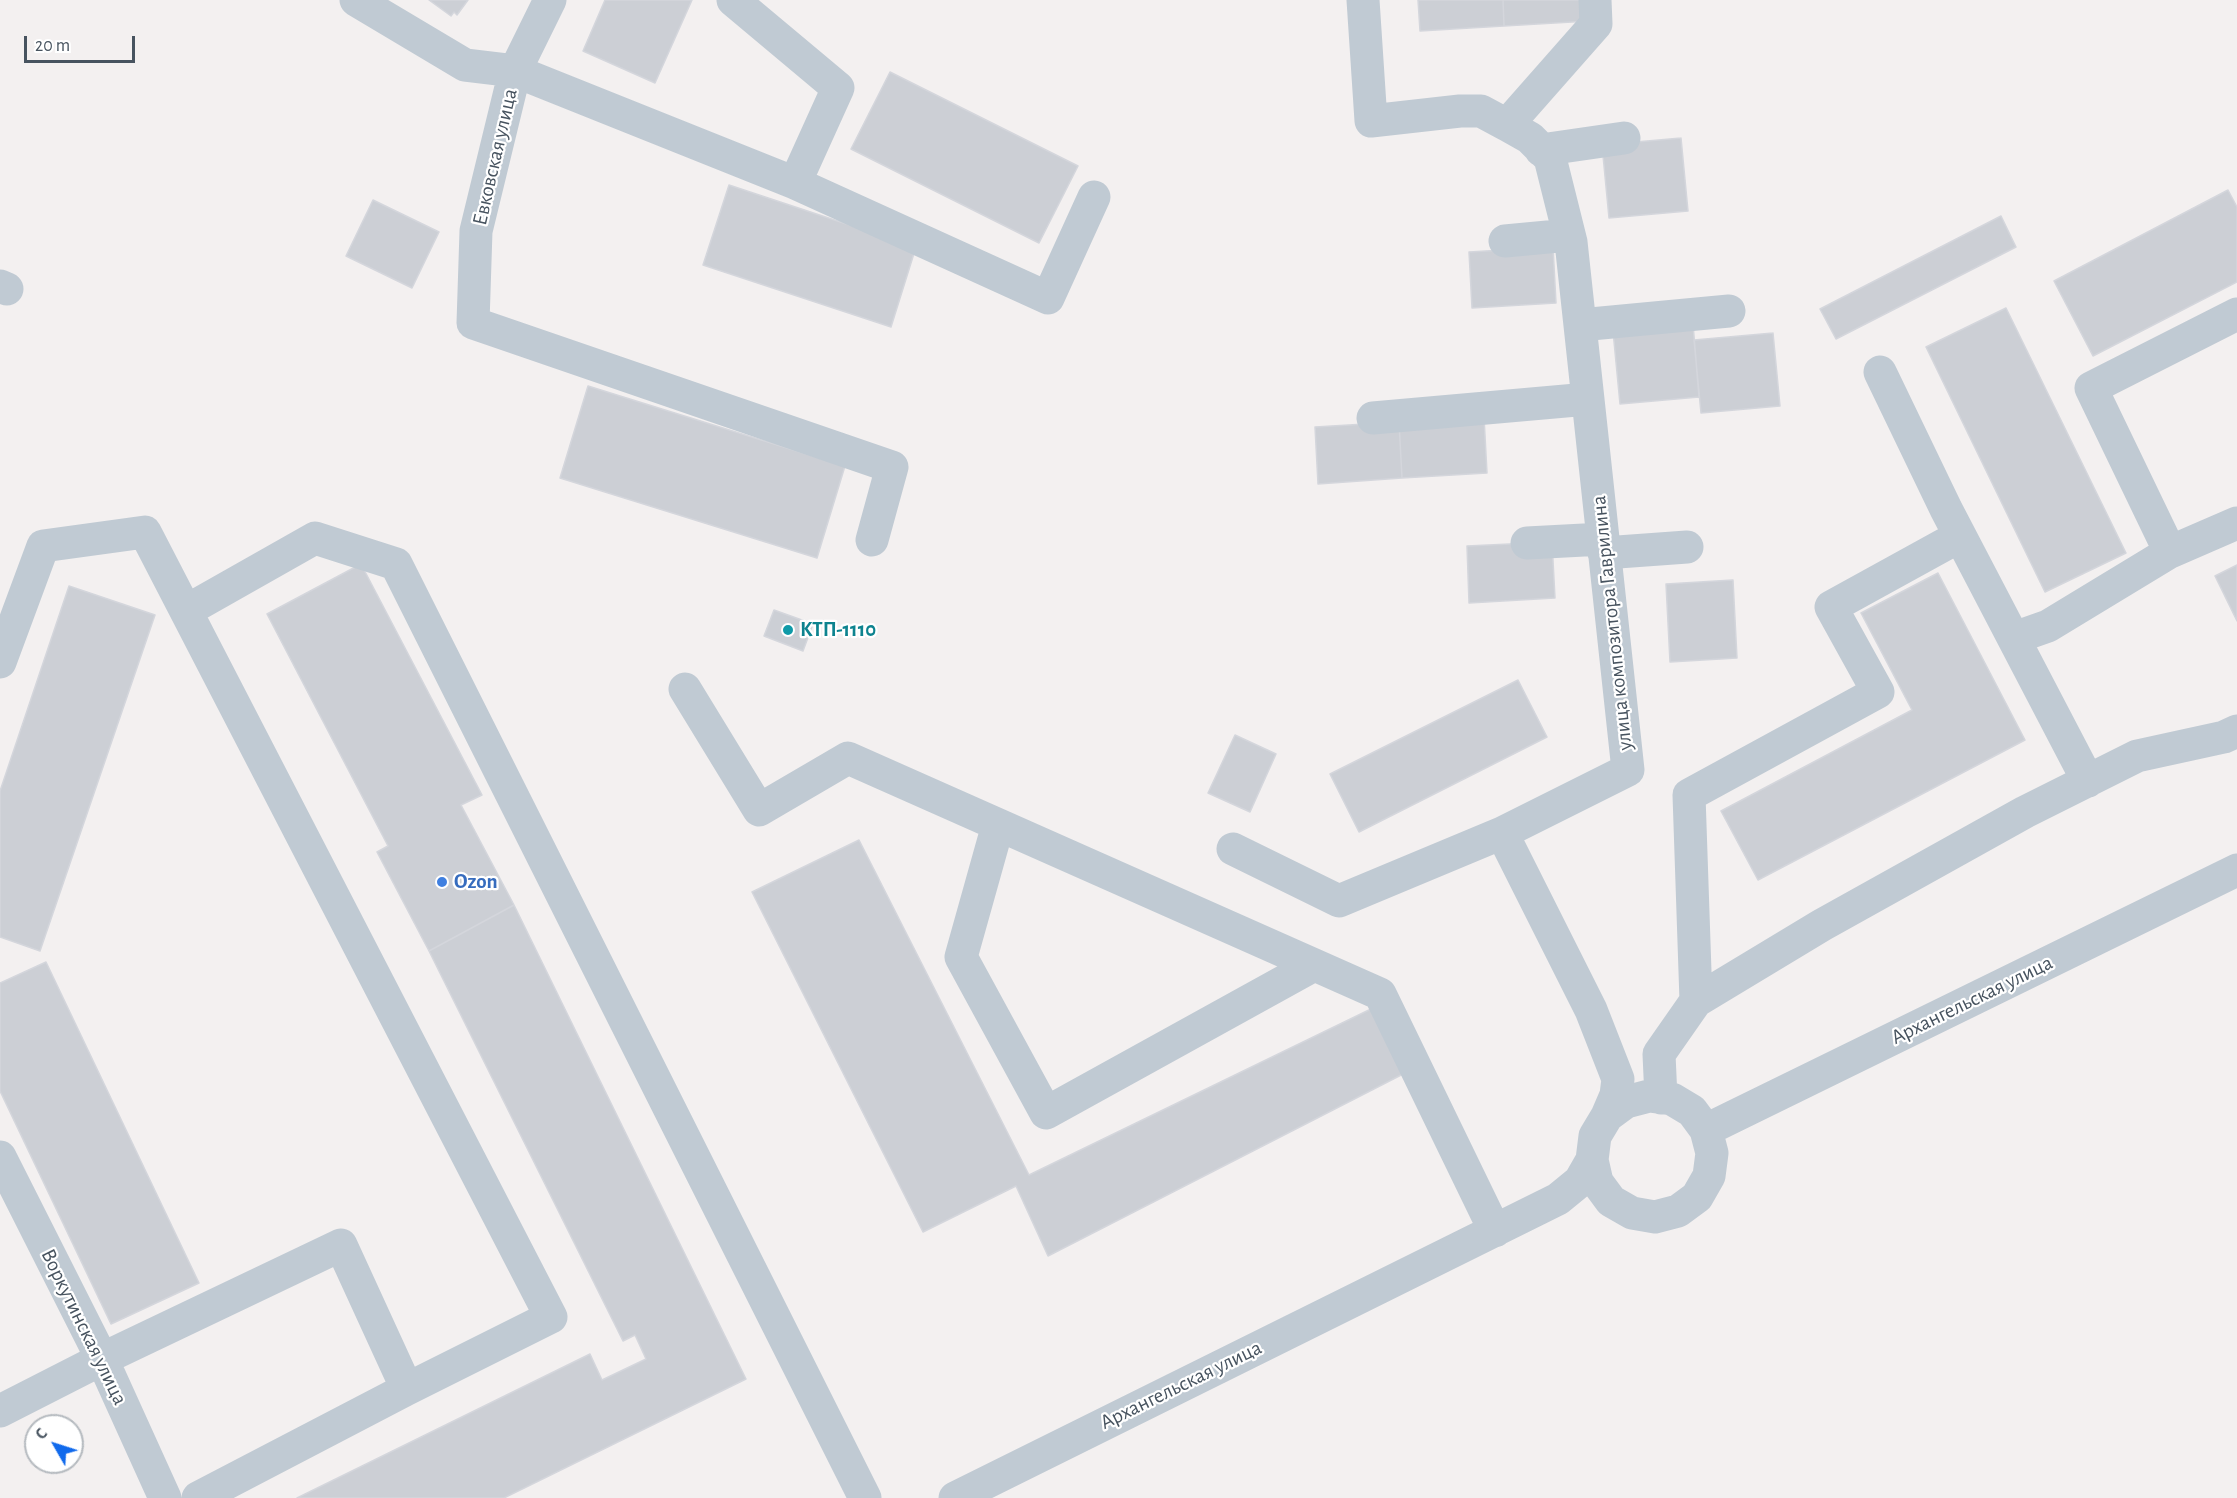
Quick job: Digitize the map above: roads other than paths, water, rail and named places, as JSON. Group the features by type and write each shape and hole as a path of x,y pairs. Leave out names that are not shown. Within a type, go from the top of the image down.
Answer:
{"street":[{"path":"356,0 465,65 515,71 795,183 1048,298 1094,197"},
{"name":"Евковская улица","path":"550,0 515,71 476,231 473,323 892,467 873,540"},
{"path":"733,0 838,88 795,183"},
{"name":"улица композитора Гаврилина","path":"1363,0 1371,121 1460,111 1481,111 1530,138 1551,159 1569,235 1628,770 1502,833"},
{"path":"1507,125 1596,24 1595,0"},
{"path":"1541,150 1624,138"},
{"path":"1505,241 1569,235"},
{"path":"1580,325 1729,311"},
{"path":"2170,552 2091,387 2237,314"},
{"path":"1880,372 1960,536 2088,781"},
{"path":"1373,418 1588,399"},
{"path":"2014,638 2048,627 2170,552 2237,523"},
{"path":"0,662 43,546 145,532 551,1317 198,1498"},
{"path":"1696,1001 1689,795 1878,692 1831,607 1960,536"},
{"path":"186,611 315,538 396,564 865,1498"},
{"path":"1527,543 1688,547"},
{"path":"685,689 759,810 848,758 1380,994 1495,1231"},
{"path":"1655,1097 1659,1054 1696,1001 1853,908 2025,812 2137,756 2224,737 2237,731"},
{"path":"998,825 961,957 1046,1113 1314,965"},
{"path":"1233,849 1339,901 1502,833 1591,1010 1618,1079 1616,1095 1595,1136 1592,1160 1597,1182 1611,1201"},
{"name":"Архангельская улица","path":"1706,1130 2237,870"},
{"path":"1558,1199 1588,1196 1611,1201 1632,1213 1655,1216 1678,1211 1697,1197 1709,1176 1712,1153 1706,1130 1692,1111 1672,1099 1655,1097 1631,1089 1618,1079"},
{"path":"1607,1116 1626,1102 1655,1097"},
{"name":"Воркутинская улица","path":"0,1157 102,1359 165,1498"},
{"path":"1558,1199 1580,1181 1592,1160"},
{"name":"Архангельская улица","path":"955,1498 1558,1199"},
{"path":"0,1411 102,1359 340,1245 407,1389"}],"place":[{"name":"КТП-1110","path":"788,630"},
{"name":"Ozon","path":"442,882"}]}
